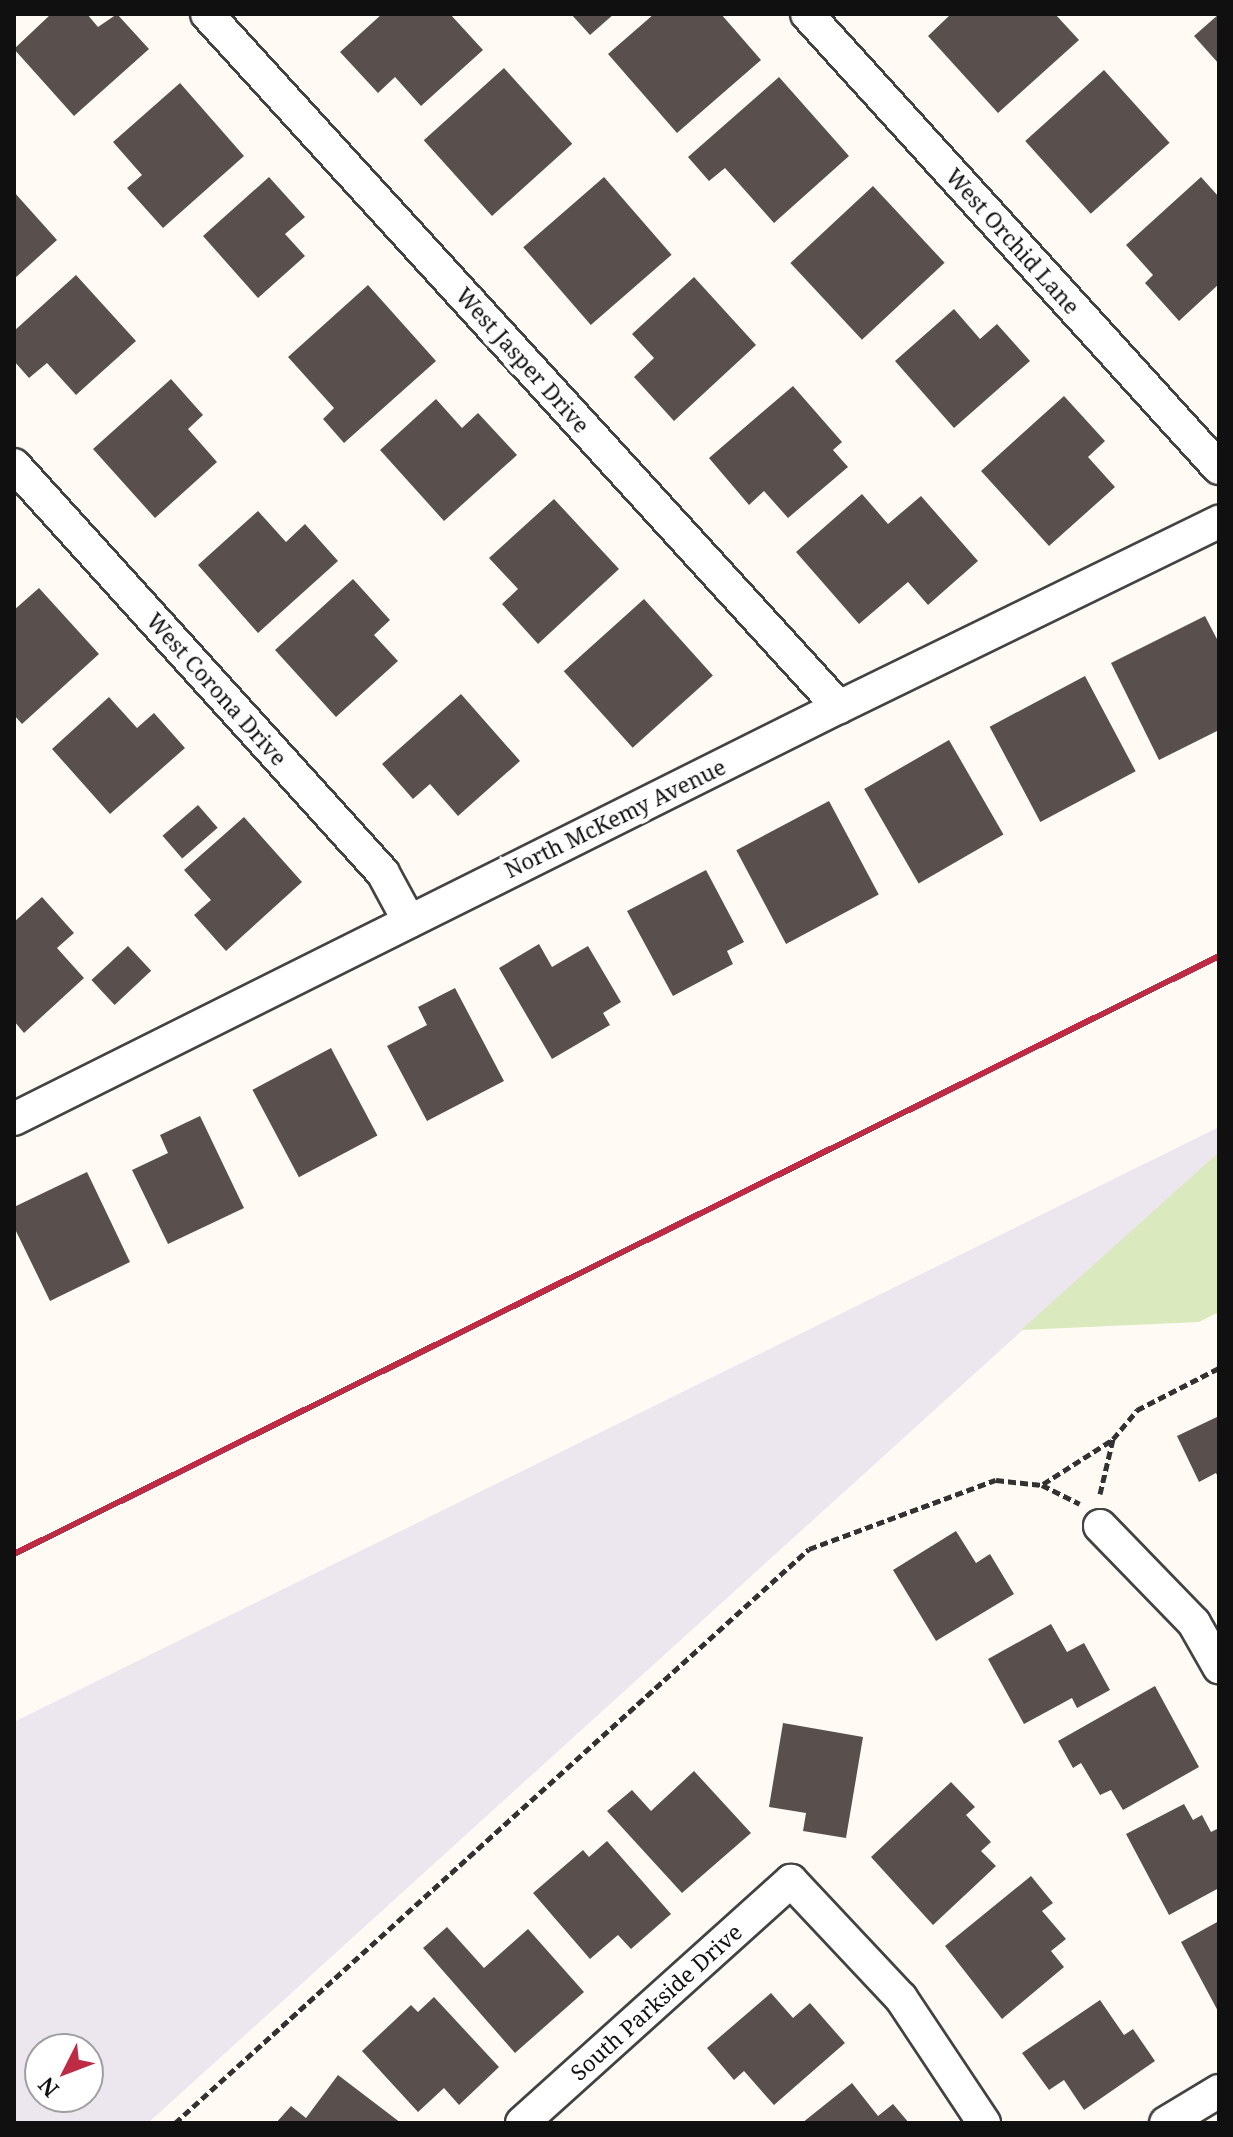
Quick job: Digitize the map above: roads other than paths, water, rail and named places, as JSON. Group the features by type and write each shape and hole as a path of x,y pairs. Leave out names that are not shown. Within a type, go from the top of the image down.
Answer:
{"street":[{"name":"West Jasper Drive","path":"207,14 839,707"},
{"name":"West Orchid Lane","path":"807,14 1219,468"},
{"name":"West Corona Drive","path":"14,465 383,873 409,921"},
{"name":"North McKemy Avenue","path":"14,1119 839,707 1219,522"},
{"path":"1100,1526 1194,1623 1219,1667"},
{"name":"South Parkside Drive","path":"522,2123 791,1881 901,1998 984,2123"},
{"path":"1166,2123 1219,2091"}],"railway":[{"path":"14,1554 1219,956"}]}
